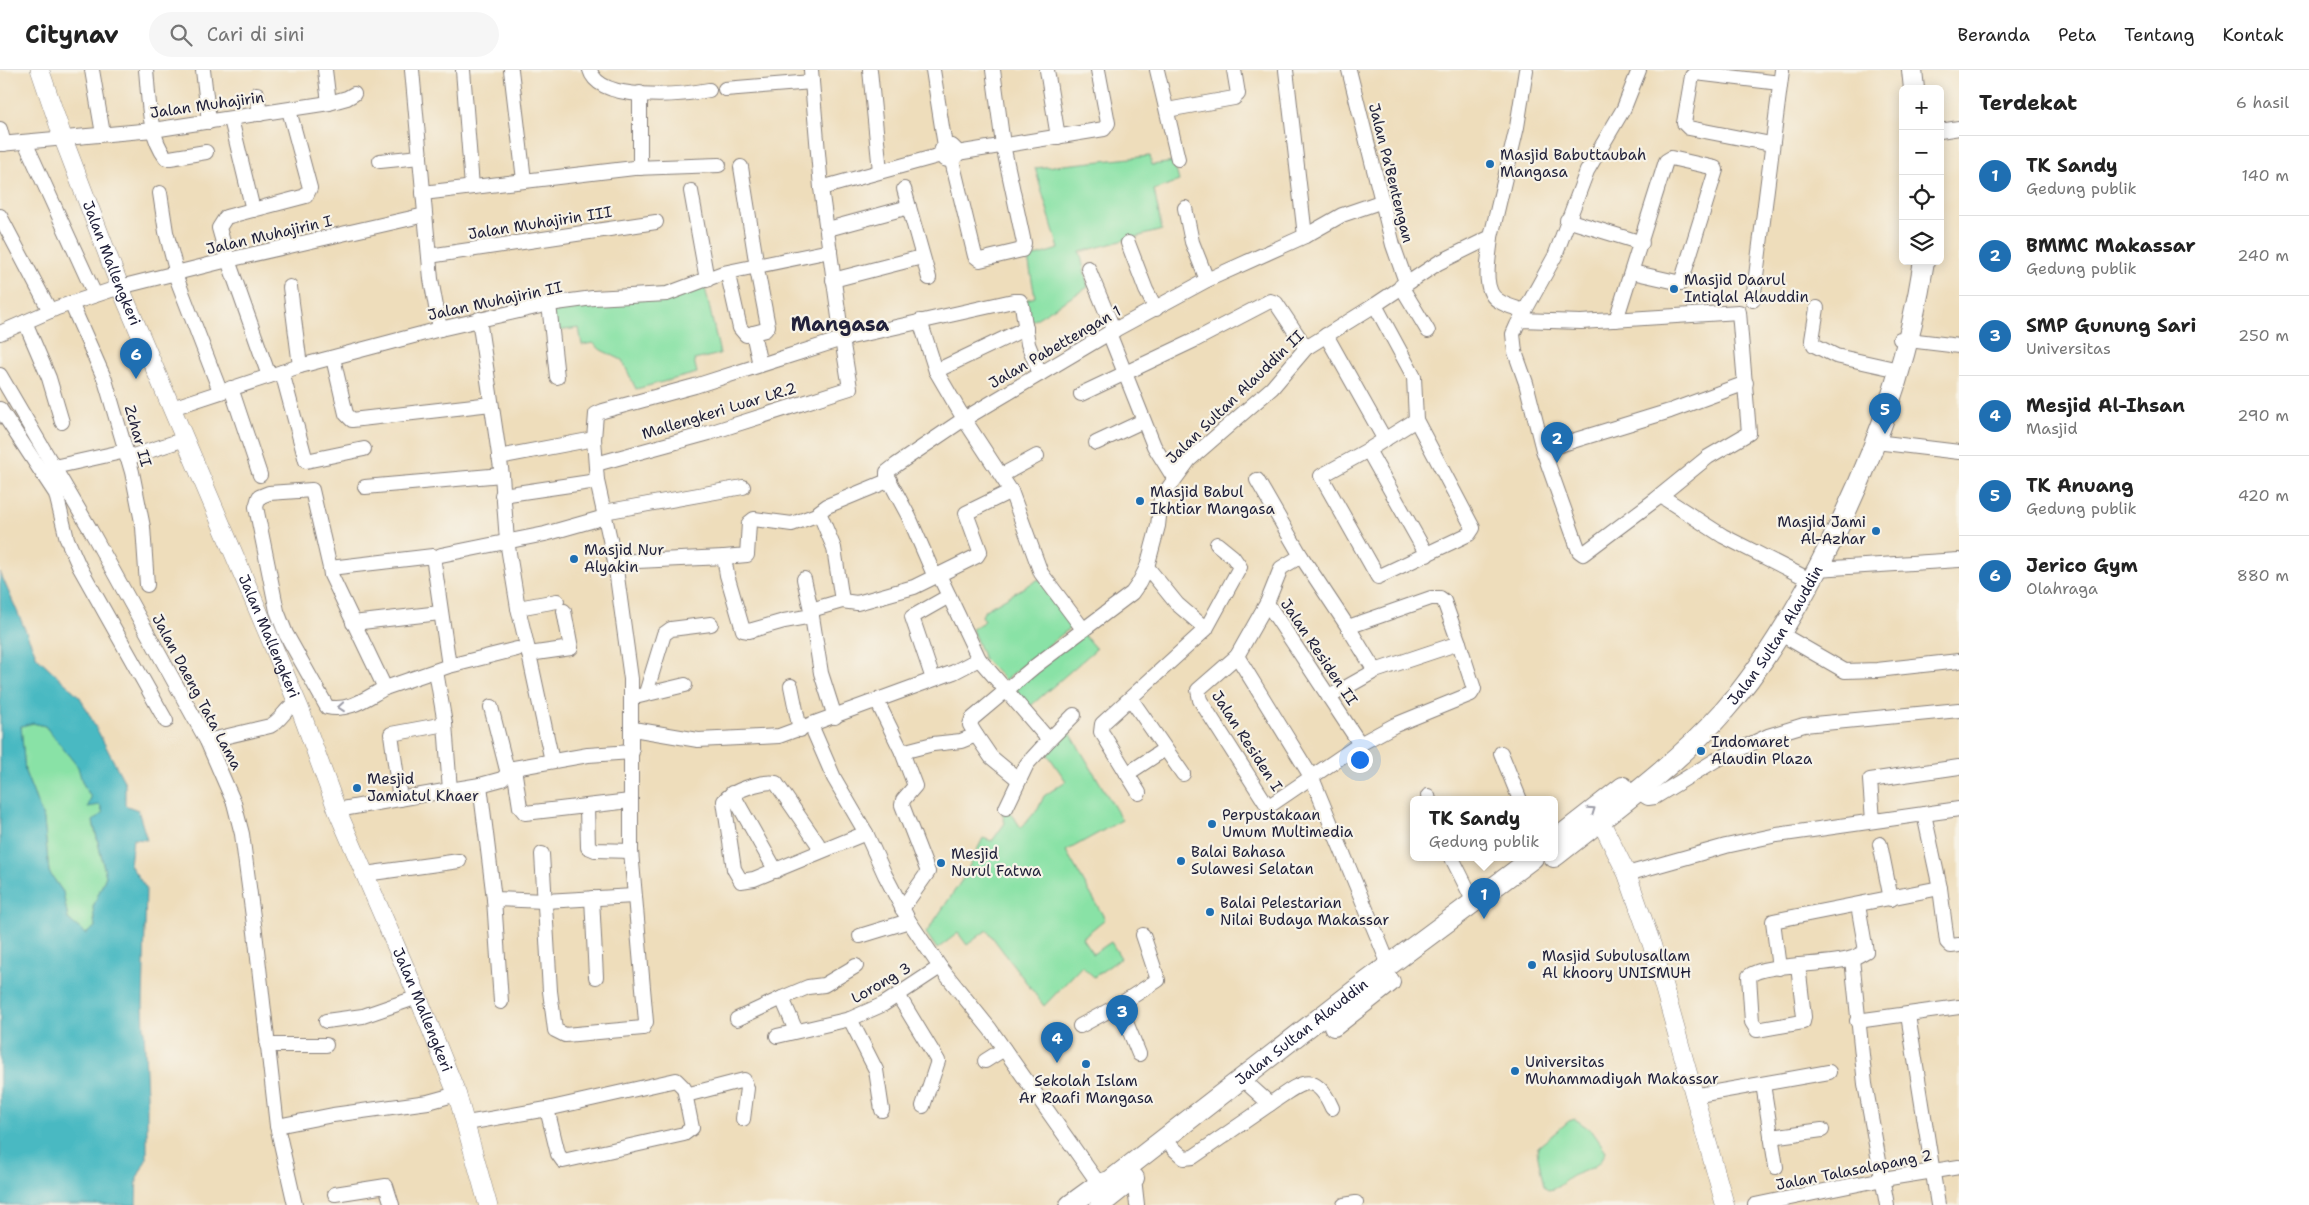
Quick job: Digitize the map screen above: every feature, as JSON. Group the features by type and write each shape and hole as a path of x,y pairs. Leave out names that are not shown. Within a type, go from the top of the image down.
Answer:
{"highway":[{"path":"1912,70 1914,85"},
{"path":"1924,70 1926,85"},
{"name":"Jalan Sultan Alauddin","path":"1558,853 1638,792 1680,747 1748,668 1810,573 1862,447 1890,368 1904,340 1913,265"},
{"name":"Jalan Sultan Alauddin","path":"1558,838 1680,747 1735,699 1781,634 1876,442 1923,265"},
{"name":"Jalan Sultan Alauddin","path":"1100,1205 1332,1019 1387,959 1474,902 1529,861"},
{"name":"Jalan Sultan Alauddin","path":"1070,1205 1099,1184 1110,1181 1548,861"}],"main road":[{"name":"Jalan Mallengkeri","path":"40,70 63,138 120,288 185,440 276,632 297,702 337,810 418,997 457,1094 488,1205"},
{"path":"1601,822 1627,874 1652,945 1725,1205"}],"street":[{"path":"92,70 103,134"},
{"path":"146,70 153,130 166,158 206,152"},
{"path":"203,70 208,122"},
{"path":"326,70 329,103"},
{"path":"412,70 429,256 440,329"},
{"path":"463,70 472,187"},
{"path":"510,70 524,180"},
{"path":"590,70 596,82 606,88 623,93 696,92 709,90"},
{"path":"870,70 880,171"},
{"path":"933,70 949,154 974,254 982,261 1023,249 1023,238 1003,145 993,70"},
{"path":"1047,70 1058,137"},
{"path":"821,188 949,154 1095,132 1104,129 1108,123 1098,70"},
{"path":"1157,70 1178,159"},
{"path":"1167,110 1235,98 1238,94 1234,70"},
{"path":"1286,70 1305,236"},
{"name":"Jalan Pa'Bentengan","path":"1349,70 1404,284 1428,331"},
{"path":"1526,70 1517,127 1492,237 1488,276 1490,293 1522,316 1581,322 1739,312 1749,434 1708,457 1661,496 1583,554 1577,547 1543,450 1526,383 1515,352 1513,334 1522,316 1555,256 1587,170 1624,108 1639,70"},
{"path":"1753,300 1781,76 1696,73 1692,76 1684,123 1687,127 1771,144"},
{"path":"725,89 811,76 821,188 842,339"},
{"path":"640,93 640,168"},
{"path":"257,94 260,114"},
{"name":"Jalan Muhajirin","path":"2,144 153,130 231,119 329,103 354,94"},
{"path":"289,110 310,188 309,193 306,196 226,217 220,228 228,260 276,374 306,461 364,449"},
{"path":"231,119 253,210"},
{"path":"1944,130 1959,128"},
{"path":"0,129 2,144"},
{"path":"25,142 95,296"},
{"path":"380,161 420,157"},
{"path":"1616,320 1668,159 1671,158 1715,168 1716,170 1681,283 1632,272"},
{"path":"423,193 640,168 719,165"},
{"path":"728,275 740,328 745,335 765,330 768,324 741,167"},
{"path":"904,189 929,278"},
{"path":"691,191 707,280"},
{"path":"160,193 166,232 176,274 226,389 260,475"},
{"name":"Jalan Pabettengan 1","path":"890,480 887,472 896,465 964,420 1112,332 1207,280 1305,236 1342,215 1383,200"},
{"path":"828,229 909,207"},
{"path":"1185,208 1192,242 1207,280"},
{"name":"Jalan Muhajirin I","path":"1,331 71,303 120,288 228,260 425,215"},
{"path":"0,216 50,311"},
{"path":"1567,220 1642,243"},
{"name":"Jalan Muhajirin III","path":"429,256 656,222"},
{"name":"Jalan Sultan Alauddin II","path":"976,735 970,727 970,721 1084,629 1132,593 1140,583 1147,567 1158,526 1161,498 1189,460 1272,388 1306,348 1375,306 1438,262 1492,237"},
{"path":"1128,243 1146,290 1156,309"},
{"name":"Jalan Muhajirin II","path":"172,408 300,366 480,319 548,304 593,298 667,294 723,274 830,251"},
{"path":"833,280 922,257"},
{"path":"1088,268 1143,421 1159,457 1174,478"},
{"path":"290,287 300,366"},
{"path":"542,854 553,1022 556,1032 565,1036 640,1029 646,1025 631,851 632,679 616,562 597,480 594,424 598,412 695,386 842,339 1012,301 1020,302 1029,348 1040,374"},
{"path":"1081,394 1124,372 1196,340 1272,301 1280,307 1306,348"},
{"name":"Zchar II","path":"71,303 105,380 127,455 139,500 148,585"},
{"path":"548,304 557,377"},
{"path":"1375,306 1414,377 1416,420 1473,528 1469,534 1427,556 1378,577 1324,483 1322,474 1368,450 1416,420"},
{"path":"1817,308 1812,340 1814,345 1836,356 1890,368"},
{"path":"480,319 502,475 502,495 523,652 552,761"},
{"path":"920,321 936,371 964,420 1002,474 1041,573 1084,629"},
{"path":"25,322 49,378 62,422"},
{"path":"936,371 1026,328"},
{"path":"753,333 760,365"},
{"path":"1326,335 1385,440"},
{"name":"Mallengkeri Luar LR.2","path":"596,464 709,432 850,388 842,339"},
{"path":"1904,340 1959,346"},
{"path":"333,358 346,414 352,420 491,404"},
{"name":"Jalan Daeng Tata Lama","path":"0,375 208,741 228,786 242,834 277,1126 295,1205"},
{"path":"1543,450 1670,411 1746,383"},
{"path":"0,409 56,494 68,539 79,566 166,721"},
{"path":"1096,444 1143,421"},
{"path":"499,457 594,439"},
{"path":"54,467 127,455 185,440"},
{"path":"1876,442 1959,452"},
{"path":"1368,450 1427,556"},
{"path":"1002,474 1037,456"},
{"path":"365,488 502,475"},
{"path":"502,495 597,480"},
{"path":"616,562 747,555 749,523 754,518 792,524 819,514 827,506 890,480 937,576 950,596 979,659 1049,740"},
{"path":"1257,480 1301,556 1375,671"},
{"path":"441,555 545,534 604,515 743,487"},
{"path":"385,688 331,576 312,490 269,493 259,497 256,507 277,611 276,632 327,707 338,709 349,707 385,688 449,666 523,652 571,648 561,606 518,608"},
{"path":"724,557 743,630 749,631 811,613 842,601 857,603 914,587 979,554 967,512 1010,491"},
{"path":"1661,496 1723,536 1810,573 1959,560"},
{"path":"819,514 834,548 842,601"},
{"path":"1139,793 1101,728 1108,716 1131,699 1206,629 1240,567 1233,557 1217,544"},
{"path":"330,568 433,556 449,666"},
{"path":"1267,603 1281,568 1301,556"},
{"path":"1147,567 1177,604 1206,629"},
{"path":"804,578 821,674 835,716"},
{"path":"933,679 912,617 950,596"},
{"path":"1312,778 1360,744 1395,725 1471,694 1474,689 1444,601 1437,597 1348,627"},
{"name":"Jalan Residen II","path":"1237,656 1267,603 1360,744"},
{"path":"353,623 440,614"},
{"path":"646,693 664,634 671,629 711,624"},
{"path":"1781,634 1845,671 1877,670 1959,662"},
{"path":"1329,697 1375,671 1459,643"},
{"path":"1237,656 1312,778 1387,959"},
{"name":"Jalan Residen I","path":"1237,656 1198,690 1198,694 1206,708 1267,805 1312,778"},
{"path":"633,730 698,740 779,736 806,728 877,701 979,659"},
{"path":"436,671 445,724 450,790"},
{"path":"631,699 646,693 685,685"},
{"path":"791,686 806,728 866,833 906,915 940,967 1004,1049 1099,1184"},
{"path":"1131,699 1183,774"},
{"path":"860,936 906,915 928,872 902,805 903,800 915,789 915,783 877,701"},
{"path":"208,741 270,726 276,723 287,707 297,702"},
{"path":"491,707 520,807 525,813 587,807 630,800"},
{"path":"1638,792 1648,798 1655,797 1716,760 1782,730 1804,725 1959,710"},
{"path":"1006,808 1030,759 1074,715"},
{"path":"400,798 391,734 445,724"},
{"path":"902,752 933,744 961,741 976,735 991,757 1019,780"},
{"path":"1127,774 1165,749"},
{"path":"337,810 502,780 511,771 552,761 632,752"},
{"path":"1502,753 1518,796"},
{"path":"1873,821 1870,780 1959,767"},
{"path":"822,850 776,783 768,782 732,793 725,799 723,805 737,878 748,881 866,833"},
{"path":"480,785 494,899 501,1002"},
{"path":"732,793 776,870"},
{"path":"587,807 588,847 595,850 631,851"},
{"path":"1627,874 1744,842 1959,809"},
{"path":"1924,814 1940,888 1948,942 1951,946 1959,945"},
{"path":"1880,844 1891,899"},
{"path":"365,874 459,861"},
{"path":"1454,861 1474,902"},
{"path":"1779,968 1773,921 1940,888"},
{"path":"494,899 545,901 634,896"},
{"path":"592,898 596,977"},
{"path":"1798,966 1804,1018 1802,1022 1798,1025 1757,1030 1752,1022 1749,976 1753,973 1779,968 1852,958 1867,948 1858,905"},
{"path":"1080,1026 1119,1005 1158,980 1143,935"},
{"path":"1852,958 1865,1084 1887,1205"},
{"path":"737,1019 808,987 824,985 856,966"},
{"name":"Lorong 3","path":"777,1036 850,1019 898,995 940,967"},
{"path":"898,995 938,1061 923,1106"},
{"path":"326,1021 363,1016 418,997"},
{"path":"782,998 796,1031"},
{"path":"1119,1005 1139,1054"},
{"path":"1857,1021 1959,1007"},
{"path":"1908,1015 1938,1205"},
{"path":"850,1019 876,1070 882,1110"},
{"path":"267,1045 326,1045"},
{"path":"985,1061 1004,1049"},
{"path":"1693,1096 1829,1072"},
{"path":"466,1123 548,1109 673,1080 680,1081 686,1095 693,1126 689,1132 566,1161 558,1154 548,1109"},
{"path":"686,1095 744,1080 747,1088 743,1119"},
{"path":"1173,1148 1183,1158 1193,1157 1301,1084 1309,1083 1324,1092 1332,1108"},
{"path":"1763,1084 1776,1167"},
{"path":"1250,1086 1270,1104"},
{"path":"277,1126 334,1115 428,1102 457,1094"},
{"path":"1771,1137 1822,1130"},
{"name":"Jalan Talasalapang 2","path":"1755,1205 1883,1179 1959,1167"},
{"path":"1134,1178 1137,1205"},
{"path":"334,1194 386,1186 392,1205"}],"green space":[{"path":"1150,156 1152,165 1174,162 1179,181 1154,190 1162,230 1080,252 1088,287 1031,322 1025,300 1035,297 1028,258 1059,249 1035,168"},
{"path":"704,283 720,354 694,360 697,373 636,389 622,360 601,350 593,343 582,345 579,328 550,332 547,307"},
{"path":"1039,579 1075,624 1005,680 984,659 972,629 985,621 982,616 985,610"},
{"path":"1078,628 1096,649 1027,709 1010,685"},
{"path":"33,723 45,726 79,767 82,782 91,797 100,805 103,813 93,822 106,876 93,907 95,928 85,934 68,919 63,892 49,872 44,820 25,772 21,726"},
{"path":"1066,726 1122,820 1066,851 1105,919 1082,938 1093,954 1111,942 1121,958 1094,977 1082,966 1044,1006 987,930 967,945 958,933 937,949 926,933 964,877 983,838 992,841 1005,823 1002,813 1010,811 1021,828 1038,809 1044,796 1066,781 1044,749"},
{"path":"1575,1119 1592,1131 1606,1151 1600,1162 1596,1165 1548,1190 1544,1187 1537,1151 1538,1147 1569,1121"}],"water":[{"path":"0,572 37,657 80,697 125,783 125,805 138,810 147,840 133,839 130,865 146,888 143,1004 147,1096 147,1158 137,1178 136,1205 0,1205","holes":["33,723 45,726 78,767 82,782 91,797 88,807 100,805 103,813 93,821 106,876 93,907 95,927 86,934 68,919 63,892 49,872 44,820 25,772 21,726"]}],"place":[{"name":"Masjid Babuttaubah Mangasa","path":"1490,164"},
{"name":"Masjid Daarul Intiqlal Alauddin","path":"1674,289"},
{"name":"Jerico Gym","path":"136,379"},
{"name":"TK Anuang","path":"1885,434"},
{"name":"BMMC Makassar","path":"1557,463"},
{"name":"Masjid Babul Ikhtiar Mangasa","path":"1140,501"},
{"name":"Masjid Jami Al-Azhar","path":"1876,531"},
{"name":"Masjid Nur Alyakin","path":"574,559"},
{"name":"Indomaret Alaudin Plaza","path":"1701,751"},
{"name":"Mesjid Jamiatul Khaer","path":"357,788"},
{"name":"Perpustakaan Umum Multimedia","path":"1212,824"},
{"name":"Balai Bahasa Sulawesi Selatan","path":"1181,861"},
{"name":"Mesjid Nurul Fatwa","path":"941,863"},
{"name":"Balai Pelestarian Nilai Budaya Makassar","path":"1210,912"},
{"name":"TK Sandy","path":"1484,919"},
{"name":"Masjid Subulusallam Al khoory UNISMUH","path":"1532,965"},
{"name":"SMP Gunung Sari","path":"1122,1036"},
{"name":"Mesjid Al-Ihsan","path":"1057,1063"},
{"name":"Sekolah Islam Ar Raafi Mangasa","path":"1086,1064"},
{"name":"Universitas Muhammadiyah Makassar","path":"1515,1071"}],"district":[{"name":"Mangasa","path":"840,324"}]}
